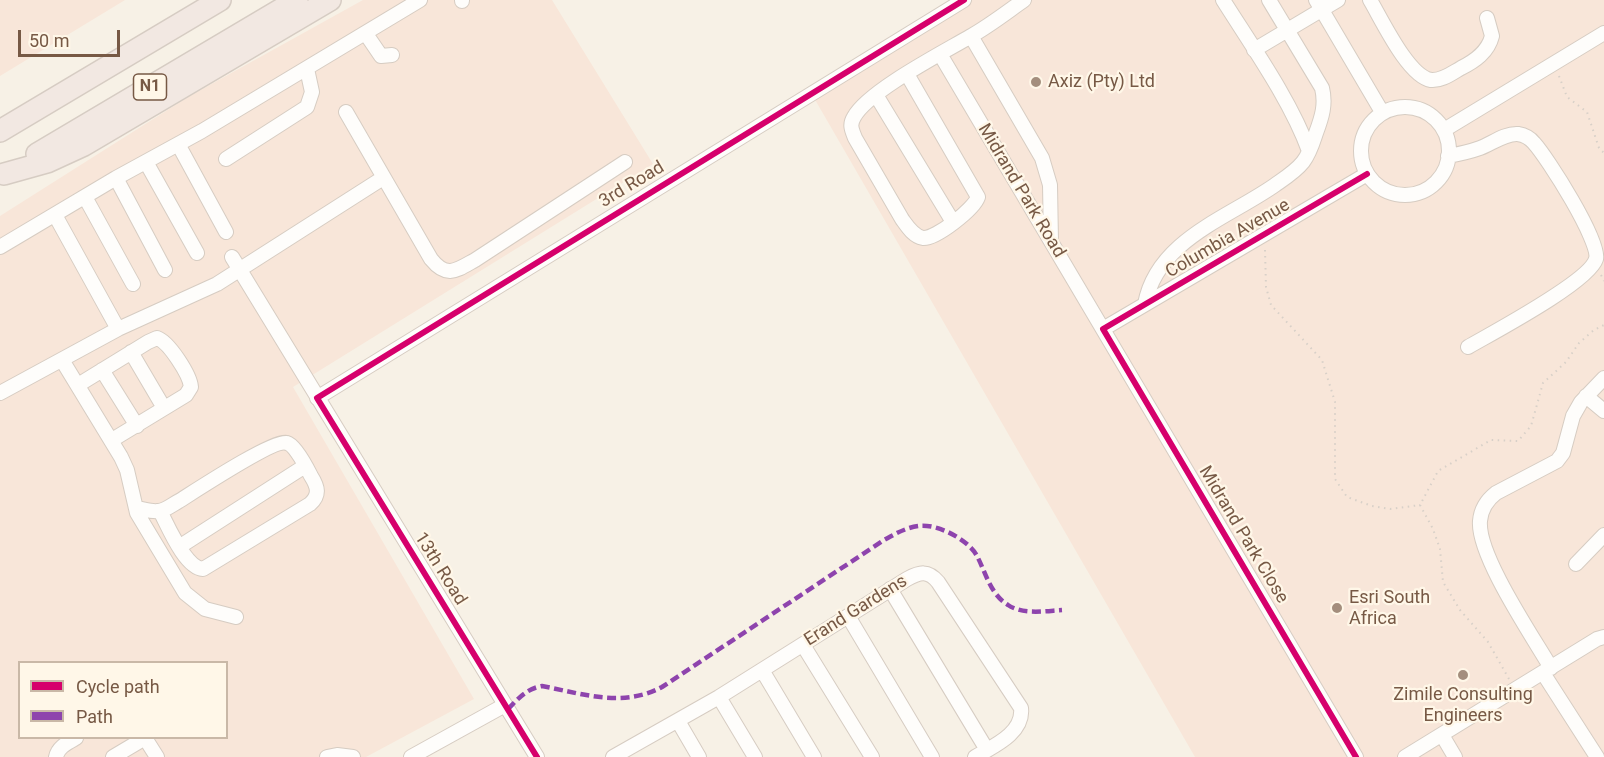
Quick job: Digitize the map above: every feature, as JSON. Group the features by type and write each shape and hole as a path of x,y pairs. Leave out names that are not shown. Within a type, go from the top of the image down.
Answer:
{"highway":[{"path":"143,45 196,0"},
{"name":"N1","path":"0,131 220,0"},
{"name":"N1","path":"2,175 297,0"},
{"path":"2,175 47,162 84,145 330,0"}],"street":[{"path":"0,247 307,69 420,0"},
{"name":"3rd Road","path":"317,398 964,0"},
{"path":"907,74 978,193 973,207 933,236 924,238 917,236 902,219 855,138 850,126 855,114 876,95 907,74 971,36 1024,0"},
{"path":"1223,0 1294,118 1309,151"},
{"path":"1145,304 1155,276 1182,244 1204,227 1263,193 1295,171 1309,151 1321,119 1324,97 1322,88 1269,0"},
{"path":"1254,50 1287,30 1319,5 1338,0"},
{"path":"1370,0 1412,68 1431,80 1445,77 1468,65 1486,50 1492,36 1487,18"},
{"path":"1319,5 1382,112"},
{"path":"1444,130 1604,33"},
{"path":"366,34 381,56 392,55"},
{"path":"971,36 1042,158 1050,185 1051,241"},
{"name":"Midrand Park Road","path":"940,54 1103,329"},
{"path":"226,159 306,107 312,92 307,69"},
{"path":"876,95 953,222"},
{"path":"1410,106 1424,111 1444,130 1448,143 1445,170 1427,189 1414,194 1401,195 1388,192 1367,174 1361,161 1360,147 1371,121 1382,112 1396,107 1410,106"},
{"path":"346,112 431,259 442,270 453,271 476,260 625,162"},
{"path":"1448,156 1474,150 1508,135 1518,134 1526,137 1545,157 1575,207 1596,252 1596,259 1592,267 1567,287 1468,347"},
{"path":"178,144 226,232"},
{"path":"146,162 197,253"},
{"name":"Columbia Avenue","path":"1103,329 1367,174"},
{"path":"116,178 165,270"},
{"path":"0,393 118,328 199,293 383,178"},
{"path":"85,198 133,284"},
{"path":"55,215 118,328"},
{"name":"13th Road","path":"232,257 537,757"},
{"name":"Midrand Park Close","path":"1103,329 1356,757"},
{"path":"78,385 154,339 162,339 168,345 189,378 192,384 189,391 112,440"},
{"path":"131,352 164,408"},
{"path":"62,360 112,440 127,470 136,508 143,525 185,593 205,609 236,617"},
{"path":"102,370 136,426"},
{"path":"1597,757 1547,670 1498,577 1486,550 1480,521 1488,499 1553,465 1561,457 1574,416 1586,396 1604,378"},
{"path":"1586,396 1604,411"},
{"path":"136,508 160,511 283,442 291,445 318,490 310,504 203,569 195,568 179,547 160,511"},
{"path":"179,547 305,466"},
{"path":"1576,564 1604,536"},
{"name":"Erand Gardens","path":"613,757 636,752 678,722 848,615 916,574 929,573 934,577 1021,708 1022,716 1017,729 981,753"},
{"path":"890,590 981,753"},
{"path":"848,615 932,757"},
{"path":"1405,757 1602,636"},
{"path":"803,645 872,757"},
{"path":"762,670 814,757"},
{"path":"719,697 755,757"},
{"path":"411,757 506,705"},
{"path":"678,722 699,757"},
{"path":"1442,735 1455,757"},
{"path":"56,757 64,745 74,739"},
{"path":"112,757 143,739"},
{"path":"146,739 157,757"},
{"path":"327,757 337,754 353,757"}],"path":[{"path":"1565,70 1559,76 1567,97 1587,112 1599,148 1604,153"},
{"path":"1264,234 1266,287 1271,304 1322,360 1335,402 1335,480 1347,497 1372,506 1390,509 1420,505"}],"shaded area":[{"path":"0,0 125,0 0,76"},
{"path":"363,0 552,0 653,164 293,387 474,699 366,757 0,757 0,216 188,97"},
{"path":"958,0 1604,0 1604,757 1195,757 810,91"}],"marked path":[{"path":"508,709 527,692 542,686 618,698 632,697 662,687 884,540 918,526 934,527 967,544 977,556 997,595 1008,605 1027,611 1062,610"}],"cycle path":[{"path":"537,757 317,398 964,0"},
{"path":"1356,757 1103,329 1367,174"}],"place":[{"name":"Axiz (Pty) Ltd","path":"1036,82"},
{"name":"Esri South Africa","path":"1337,608"},
{"name":"Zimile Consulting Engineers","path":"1463,675"}]}
